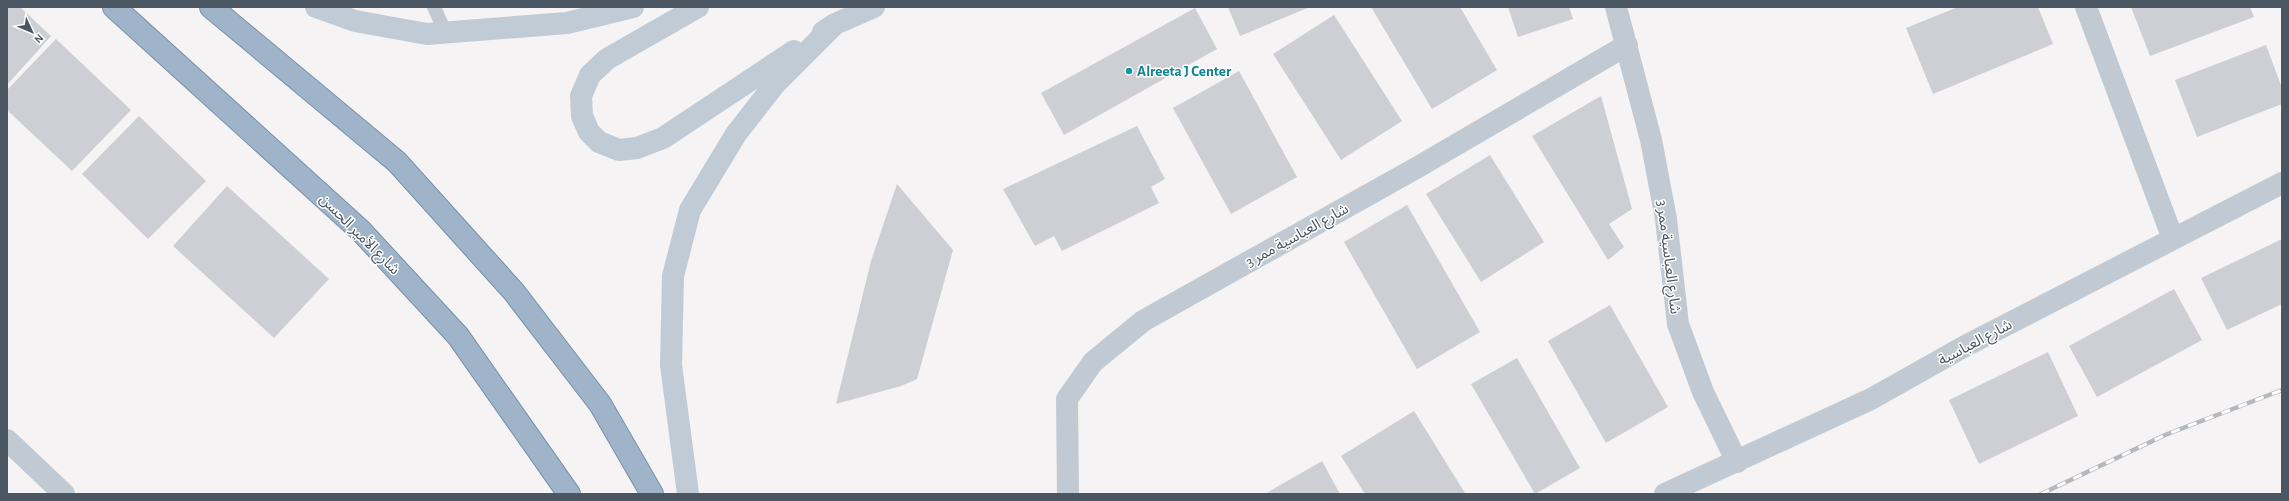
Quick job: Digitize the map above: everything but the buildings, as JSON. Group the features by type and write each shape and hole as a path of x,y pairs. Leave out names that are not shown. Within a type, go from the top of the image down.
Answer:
{"highway":[{"name":"شارع الأمير الحسن","path":"114,7 361,231 458,336 569,494"},
{"path":"211,7 397,162 514,292 600,404 652,494"}],"main road":[{"path":"316,7 355,21 427,34 446,34 567,23 633,7"},
{"path":"698,7 607,58 590,75 581,96 582,116 589,132 599,142 619,150 637,148 663,138 835,24 874,7"},
{"path":"688,494 671,365 673,276 690,210 736,134 765,96 835,24"}],"street":[{"name":"شارع العباسية ممر 3","path":"1616,7 1651,140 1666,219 1678,324 1703,392 1736,462"},
{"path":"2086,7 2173,239"},
{"name":"شارع العباسية ممر 3","path":"1068,494 1067,399 1093,362 1143,321 1418,168 1627,45"},
{"name":"شارع العباسية","path":"1665,494 1871,399 1967,345 2282,183"},
{"path":"7,440 64,494"}],"lane":[{"path":"434,7 446,34"}],"railway":[{"path":"2041,494 2165,435 2282,390"}],"place":[{"name":"Alreeta J Center","path":"1129,71"}]}
